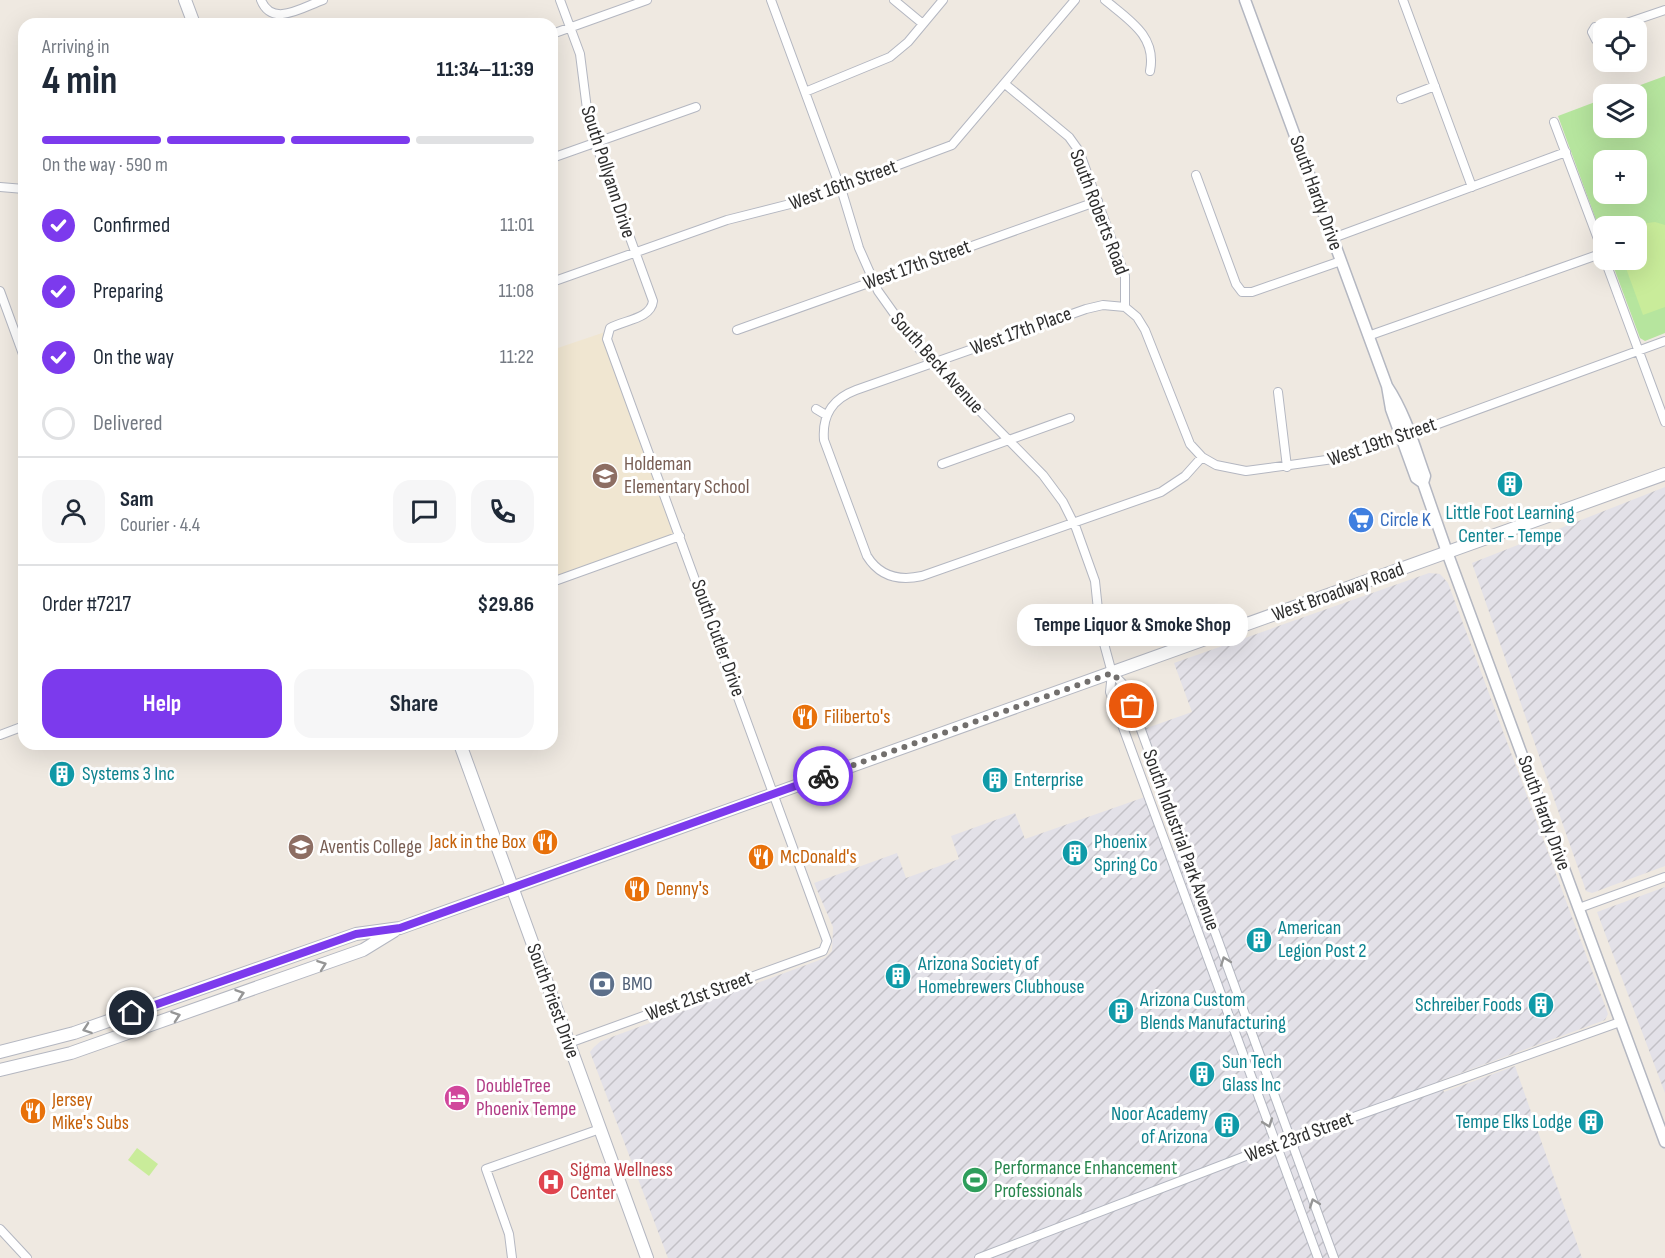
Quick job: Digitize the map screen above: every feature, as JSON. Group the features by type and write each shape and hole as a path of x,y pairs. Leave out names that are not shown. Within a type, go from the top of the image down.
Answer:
{"main road":[{"path":"185,0 192,18"},
{"name":"West Broadway Road","path":"0,1070 84,1048 363,950 400,928 1665,474"},
{"name":"South Priest Drive","path":"462,750 647,1258"},
{"name":"West Broadway Road","path":"0,1052 74,1033 356,934 400,928"}],"street":[{"path":"261,0 272,15 286,13 323,0"},
{"name":"South Pollyann Drive","path":"560,0 579,54 585,109 595,143 652,298 652,308 646,314 614,325 608,331"},
{"path":"558,32 647,0"},
{"name":"South Beck Avenue","path":"771,0 840,187 854,236 873,281 899,324 932,363 1047,480 1074,522 1095,581 1100,629 1112,673"},
{"path":"894,0 923,24"},
{"path":"805,92 883,61 902,47 943,0"},
{"name":"West 16th Street","path":"558,280 733,218 782,207 952,145 1075,0"},
{"path":"1105,0 1146,37 1152,57 1150,71"},
{"name":"South Hardy Drive","path":"1245,0 1387,386 1399,405 1406,436 1425,476 1423,483 1448,552 1664,1136"},
{"path":"1403,0 1472,187"},
{"path":"1641,18 1665,10"},
{"name":"South Roberts Road","path":"1005,84 1073,142 1098,201 1125,276 1125,308"},
{"path":"1401,99 1435,86"},
{"path":"558,156 696,107"},
{"path":"1554,122 1593,226"},
{"path":"1332,238 1566,152"},
{"path":"1196,175 1236,284 1242,292 1252,292 1341,261"},
{"path":"0,187 18,188"},
{"name":"West 17th Street","path":"737,330 1098,201"},
{"path":"1368,336 1593,257"},
{"path":"1609,270 1665,422"},
{"path":"0,291 18,340"},
{"name":"West 17th Place","path":"826,415 834,403 849,393 932,363 1094,306 1111,305 1125,308"},
{"path":"816,410 826,415 823,432 826,448 870,562 885,579 922,576 1167,489 1185,476 1202,457 1183,432 1145,330 1137,317 1125,308"},
{"name":"South Cutler Drive","path":"608,331 609,344 775,794 827,947"},
{"name":"West 19th Street","path":"1202,457 1222,468 1238,471 1339,460 1665,341"},
{"path":"1278,392 1287,467"},
{"path":"942,464 1070,418"},
{"path":"558,580 680,536"},
{"name":"South Industrial Park Avenue","path":"1112,673 1125,686 1334,1258"},
{"name":"South Industrial Park Avenue","path":"1112,673 1110,692 1317,1258"},
{"path":"0,735 18,728"},
{"path":"1579,908 1665,877"},
{"name":"West 21st Street","path":"569,1043 823,951 827,947"},
{"name":"West 23rd Street","path":"979,1258 1276,1145 1620,1022"},
{"path":"512,1258 507,1228 486,1169 600,1129"},
{"path":"0,1229 27,1258"}],"shaded area":[{"name":"Holdeman Elementary School","path":"608,331 680,536 558,580 558,348"},
{"path":"1665,487 1665,866 1592,893 1586,891 1472,563"},
{"path":"1429,573 1440,574 1448,583 1608,1014 1605,1020 1439,1081 1444,1092 1515,1066 1582,1258 668,1258 590,1052 594,1047 601,1041 825,958 832,951 833,927 814,883 897,853 906,878 959,859 951,836 1015,813 1025,839 1145,797 1166,854 1187,846 1144,729 1192,712 1174,663"},
{"path":"1665,887 1665,1093 1597,912"}],"green space":[{"path":"1665,76 1665,333 1645,341 1640,338 1615,270 1647,270 1647,216 1595,216 1558,116 1593,103 1593,138 1647,138 1647,84 1643,84"},
{"path":"1655,222 1665,225 1665,307 1643,315 1627,270 1647,270 1647,223"},
{"path":"137,1148 158,1164 149,1176 128,1160"}],"way so far":[{"path":"823,776 1112,673 1125,686 1132,706"}],"place":[{"name":"Holdeman Elementary School","path":"605,476"},
{"name":"Little Foot Learning Center - Tempe","path":"1510,484"},
{"name":"Circle K","path":"1361,520"},
{"name":"Tempe Liquor & Smoke Shop","path":"1132,706"},
{"name":"Filiberto's","path":"805,717"},
{"name":"Systems 3 Inc","path":"62,774"},
{"name":"Enterprise","path":"995,780"},
{"name":"Jack in the Box","path":"545,842"},
{"name":"Aventis College","path":"301,847"},
{"name":"Phoenix Spring Co","path":"1075,853"},
{"name":"McDonald's","path":"761,857"},
{"name":"Denny's","path":"637,889"},
{"name":"American Legion Post 2","path":"1259,940"},
{"name":"Arizona Society of Homebrewers Clubhouse","path":"898,976"},
{"name":"BMO","path":"602,984"},
{"name":"Schreiber Foods","path":"1541,1005"},
{"name":"Arizona Custom Blends Manufacturing","path":"1121,1011"},
{"name":"Sun Tech Glass Inc","path":"1202,1074"},
{"name":"DoubleTree Phoenix Tempe","path":"457,1098"},
{"name":"Jersey Mike's Subs","path":"33,1111"},
{"name":"Tempe Elks Lodge","path":"1591,1122"},
{"name":"Noor Academy of Arizona","path":"1227,1125"},
{"name":"Performance Enhancement Professionals","path":"975,1180"},
{"name":"Sigma Wellness Center","path":"551,1182"}],"route":[{"path":"132,1013 356,934 400,928 823,776"}]}
